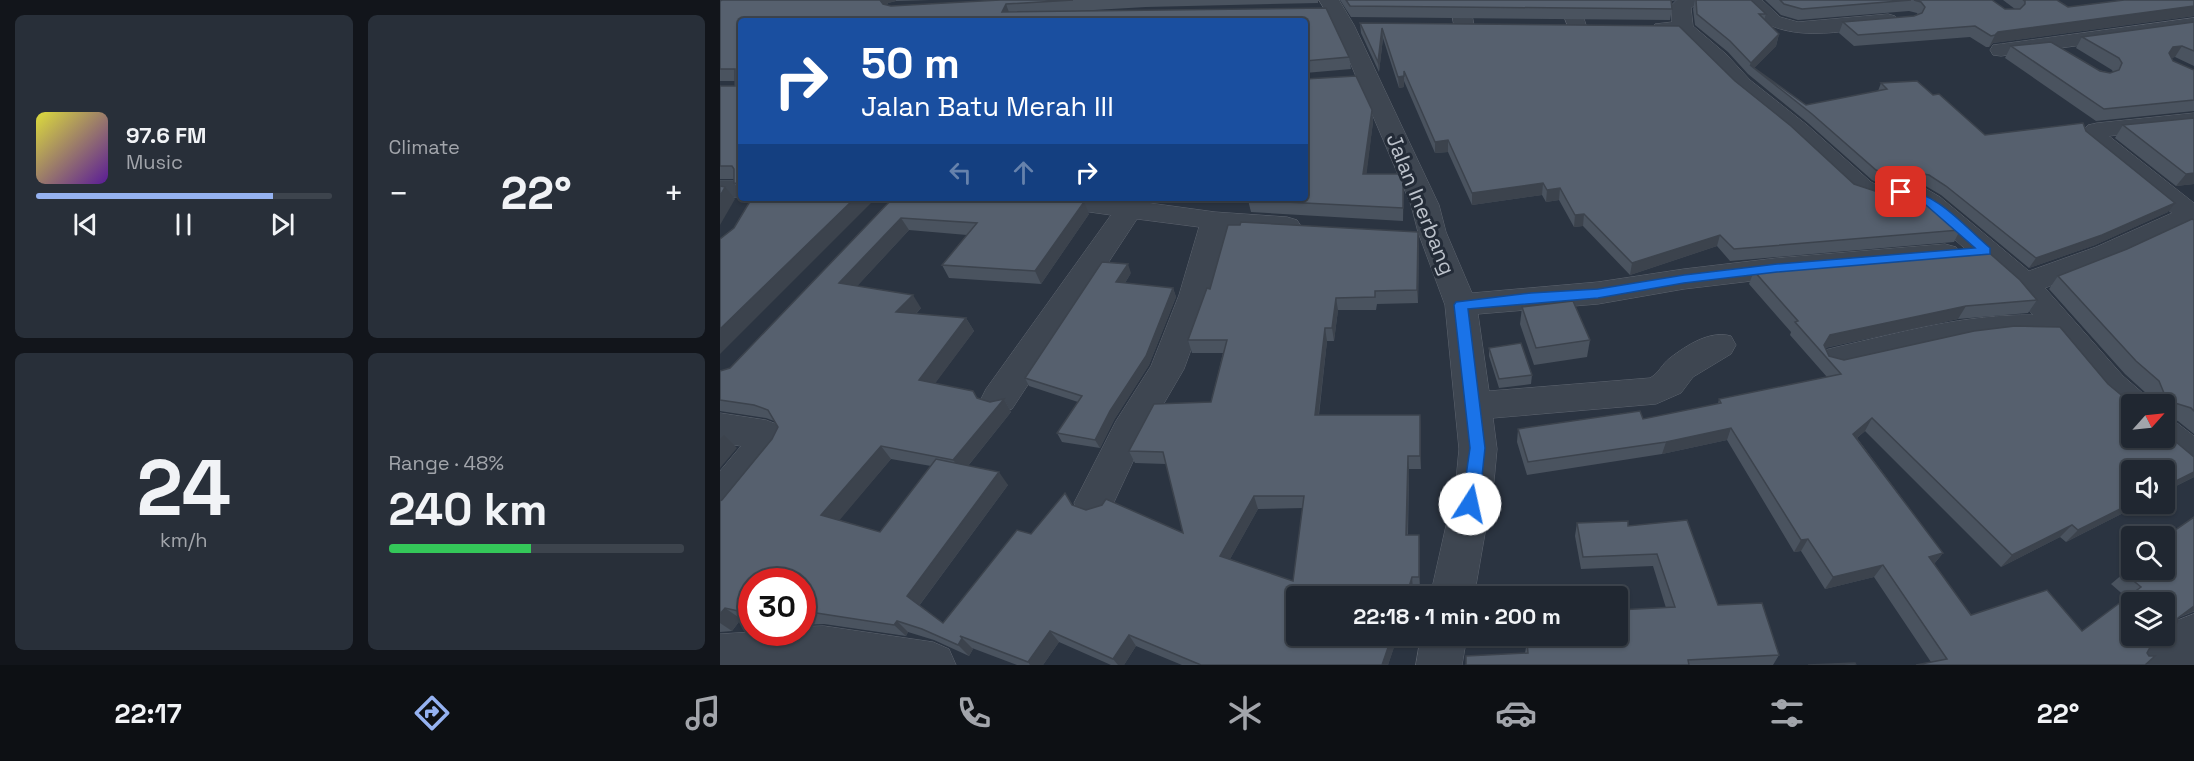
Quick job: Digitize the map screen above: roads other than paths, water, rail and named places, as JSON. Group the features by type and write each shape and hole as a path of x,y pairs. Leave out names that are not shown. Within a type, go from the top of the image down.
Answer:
{"street":[{"path":"1459,0 1464,25"},
{"path":"1568,0 1577,28"},
{"path":"1683,28 1682,6 1692,0"},
{"path":"1749,0 1773,21 1797,28 1910,19"},
{"name":"Jalan Inerbang","path":"1338,15 1356,78 1425,205 1421,232 1461,305 1478,448 1475,481 1454,586"},
{"path":"2001,50 2194,24"},
{"path":"1440,25 1487,26"},
{"path":"1555,27 1601,28"},
{"path":"1648,28 1683,28 1718,59 1742,85 1797,130 1861,188 1876,194 1913,193 1930,203 2024,284 2121,395"},
{"path":"2049,44 2075,60"},
{"path":"2024,284 2078,266 2143,239 2186,217 2186,211 2095,139 2091,133 2194,121"},
{"path":"720,189 738,198"},
{"path":"1075,201 1131,207 1215,221 1312,228"},
{"path":"999,399 1131,207"},
{"path":"1094,503 1129,431 1167,369 1195,295 1215,221"},
{"path":"1461,305 1598,293 1684,279 1777,268 1986,251"},
{"path":"1837,359 1965,330 2006,326 2062,327"},
{"path":"1474,406 1656,392 1669,384 1681,368 1719,345"},
{"path":"720,428 766,435 769,439 720,499"},
{"path":"2175,442 2194,457"},
{"path":"2157,665 2194,636"},
{"path":"1439,665 1442,646"},
{"path":"720,657 824,648 933,665"}]}
